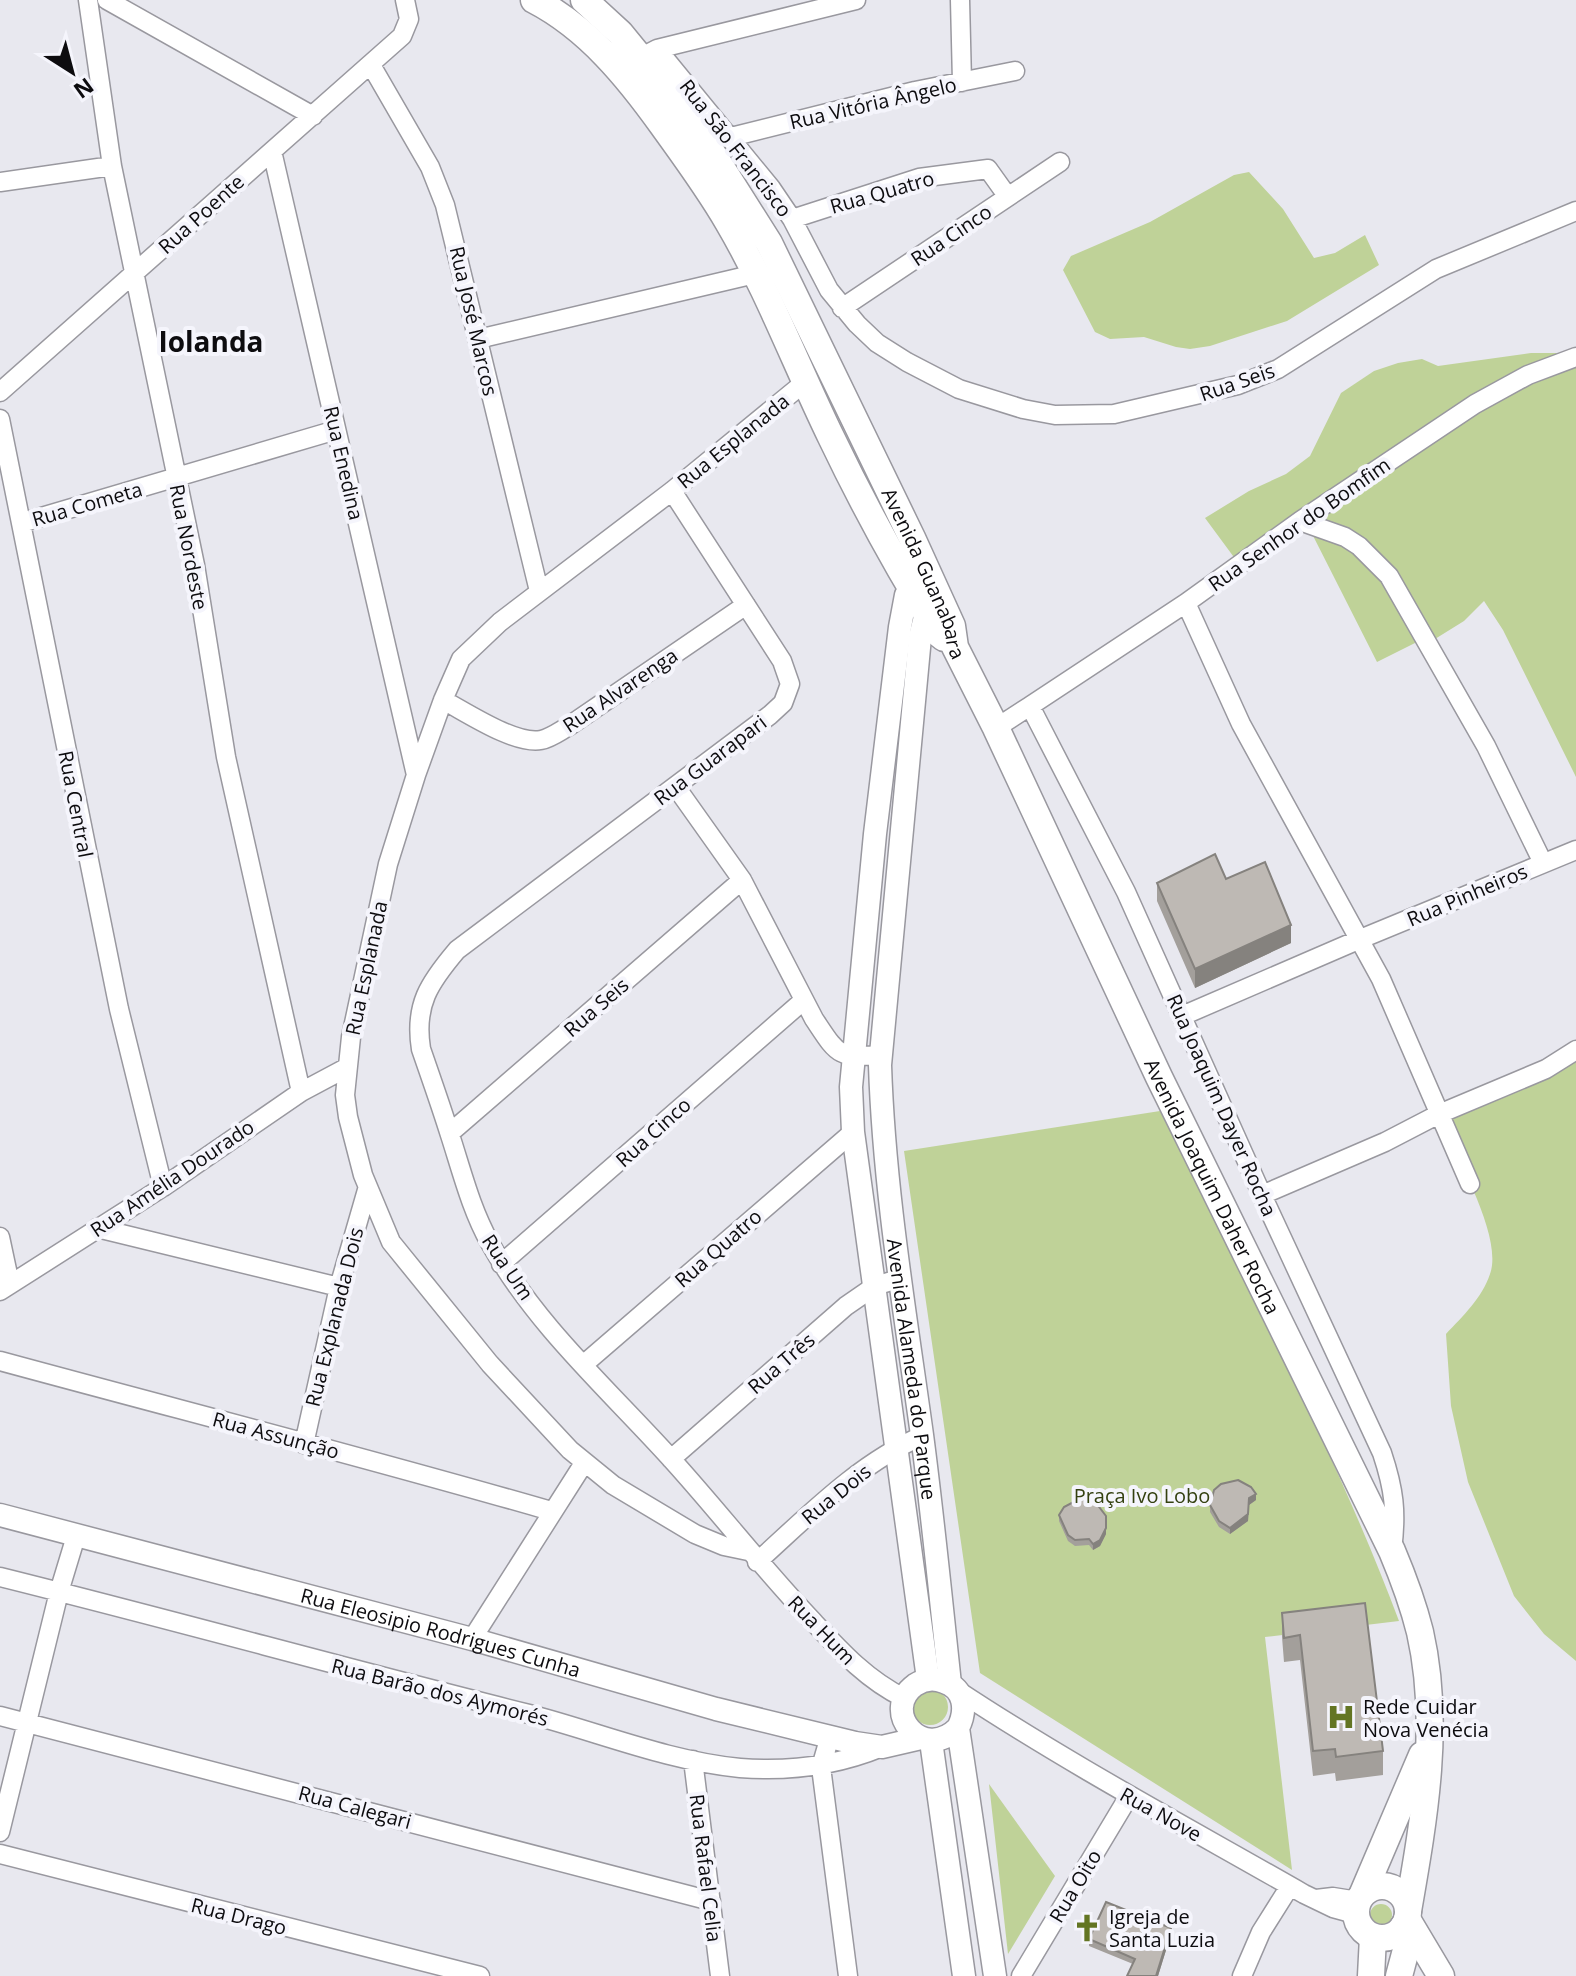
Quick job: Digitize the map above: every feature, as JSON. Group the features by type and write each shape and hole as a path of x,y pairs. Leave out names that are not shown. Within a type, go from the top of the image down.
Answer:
{"main road":[{"name":"Avenida Guanabara","path":"584,0 599,12 639,59 714,156 769,243 813,332 918,580 933,608 939,634 955,647"},
{"name":"Avenida Guanabara","path":"539,1 587,38 639,59"},
{"name":"Avenida Guanabara","path":"639,59 647,104 728,222 861,498 918,580"},
{"name":"Avenida Joaquim Daher Rocha","path":"955,647 1159,1077 1392,1551 1412,1602 1425,1664 1429,1737 1424,1813 1394,1927 1371,1976"},
{"name":"Avenida Joaquim Daher Rocha","path":"1359,1903 1429,1737"},
{"path":"1433,1976 1403,1966 1394,1927 1406,1902 1395,1889 1378,1886 1359,1903 1359,1925 1394,1927 1441,1976"}],"street":[{"name":"Rua Nordeste","path":"88,0 112,166 195,565 226,757 301,1092"},
{"path":"107,0 313,116"},
{"name":"Rua Poente","path":"0,392 402,36 409,19 405,0"},
{"path":"639,59 856,0"},
{"path":"960,0 962,82"},
{"name":"Rua São Francisco","path":"639,59 731,137 792,219 829,290 842,308 877,343"},
{"name":"Rua José Marcos","path":"371,65 423,155 445,205 539,591"},
{"name":"Rua Vitória Ângelo","path":"731,137 915,91 1015,71"},
{"name":"Rua Enedina","path":"272,151 416,775"},
{"name":"Rua Cinco","path":"842,308 1060,162"},
{"path":"0,182 112,166"},
{"name":"Rua Quatro","path":"792,219 919,178 988,169 1008,197"},
{"name":"Rua Seis","path":"877,343 959,389 991,401 1055,415 1114,414 1238,385 1278,369 1436,269 1576,211"},
{"path":"478,339 755,274"},
{"name":"Rua Senhor do Bomfim","path":"1030,706 1475,404 1528,375 1575,359"},
{"name":"Rua Esplanada","path":"753,1556 695,1534 613,1485 584,1463 490,1364 429,1292 391,1242 367,1190 348,1117 346,1068 388,864 453,674 471,648 539,591 672,491 805,382"},
{"name":"Rua Central","path":"0,419 116,994 163,1187"},
{"name":"Rua Cometa","path":"21,523 336,430"},
{"name":"Rua Guarapari","path":"476,934 770,715 783,703 787,694 790,684 782,661 672,491"},
{"path":"1300,521 1345,537 1359,546 1389,576 1486,746 1543,863"},
{"name":"Avenida Alameda do Parque","path":"918,580 904,606 893,684 851,1087 853,1132 897,1446 945,1684 964,1709 960,1723 995,1976"},
{"path":"1186,603 1241,724 1381,979 1470,1184"},
{"name":"Rua Alvarenga","path":"443,700 511,734 528,740 541,740 569,726 746,605"},
{"name":"Avenida Alameda do Parque","path":"933,608 920,637 881,1055 882,1110 898,1279 922,1436 945,1684"},
{"path":"996,728 1030,706"},
{"name":"Rua Joaquim Dayer Rocha","path":"1030,706 1126,892 1382,1453 1396,1505 1392,1551"},
{"path":"676,787 742,880 804,1000 836,1049 854,1057 881,1055"},
{"name":"Rua Pinheiros","path":"1182,1016 1576,850"},
{"name":"Rua Seis","path":"450,1133 742,880"},
{"name":"Rua Um","path":"476,934 457,950 427,991 420,1010 418,1029 421,1049 479,1223 501,1264 583,1365 671,1459 753,1556"},
{"name":"Rua Cinco","path":"501,1264 804,1000"},
{"path":"1262,1195 1546,1069 1576,1050"},
{"name":"Rua Amélia Dourado","path":"5,1288 163,1187 301,1092 346,1068"},
{"name":"Rua Quatro","path":"583,1365 853,1132"},
{"name":"Rua Explanada Dois","path":"304,1444 339,1287 367,1190"},
{"path":"97,1228 339,1287"},
{"path":"0,1237 5,1288"},
{"name":"Rua Três","path":"671,1459 846,1306 875,1286 898,1279"},
{"name":"Rua Assunção","path":"0,1361 551,1511"},
{"name":"Rua Dois","path":"753,1556 856,1475 897,1446 922,1436"},
{"path":"472,1639 584,1463"},
{"path":"695,1534 716,1512"},
{"name":"Rua Eleosipio Rodrigues Cunha","path":"0,1515 472,1639 716,1709 882,1747"},
{"path":"0,1832 59,1592 76,1536"},
{"name":"Rua Hum","path":"753,1556 848,1659 904,1707"},
{"name":"Rua Barão dos Aymorés","path":"0,1577 552,1720 693,1760 739,1768 786,1770 821,1767 882,1747"},
{"path":"882,1747 898,1729 911,1688 945,1684 1008,1725"},
{"path":"904,1707 913,1733 926,1740"},
{"name":"Rua Calegari","path":"0,1716 711,1901"},
{"path":"882,1747 941,1740 960,1723 1008,1725"},
{"name":"Rua Nove","path":"1008,1725 1290,1886 1316,1899 1333,1897 1359,1903"},
{"path":"830,1736 821,1767 848,1976"},
{"path":"926,1740 964,1976"},
{"name":"Rua Rafael Celia","path":"693,1760 720,1976"},
{"name":"Rua Oito","path":"1021,1976 1129,1796"},
{"name":"Rua Drago","path":"0,1854 480,1976"},
{"path":"1242,1976 1261,1932 1290,1886"}],"green space":[{"path":"1249,172 1283,209 1314,258 1335,253 1365,235 1379,265 1287,321 1210,346 1190,349 1144,337 1110,339 1095,332 1063,270 1071,256 1150,222 1234,175"},
{"path":"1531,353 1556,353 1576,364 1576,777 1503,630 1484,601 1464,621 1435,639 1417,642 1377,662 1303,516 1236,560 1205,518 1249,491 1286,474 1310,456 1341,393 1374,371 1422,359 1438,366"},
{"path":"1576,1046 1576,1661 1544,1634 1514,1596 1468,1482 1451,1406 1446,1334 1482,1291 1490,1274 1492,1259 1478,1200 1444,1128 1453,1116"},
{"name":"Praça Ivo Lobo","path":"1160,1111 1317,1427 1399,1621 1265,1637 1292,1870 980,1673 904,1151"},
{"path":"930,1689 943,1694 948,1707 943,1720 930,1725 917,1720 912,1707 917,1694"},
{"path":"989,1784 1055,1876 1008,1954"},
{"path":"1381,1904 1389,1907 1392,1915 1389,1923 1381,1926 1373,1923 1370,1915 1373,1907"}],"building":[{"path":"1215,854 1226,879 1265,862 1291,925 1195,969 1157,883"},
{"path":"1238,1480 1251,1487 1256,1494 1249,1498 1248,1514 1230,1528 1219,1521 1210,1505 1214,1490 1221,1484"},
{"path":"1079,1499 1096,1503 1106,1516 1106,1528 1100,1540 1093,1544 1089,1539 1075,1540 1068,1535 1059,1515 1064,1507"},
{"name":"Rede Cuidar Nova Venécia","path":"1365,1603 1383,1751 1336,1757 1335,1749 1313,1751 1300,1635 1284,1638 1282,1613"},
{"path":"1106,1902 1171,1928 1156,1976 1127,1976 1135,1959 1089,1939"}],"place":[{"name":"Rede Cuidar Nova Venécia","path":"1341,1717"},
{"name":"Igreja de Santa Luzia","path":"1087,1928"}],"district":[{"name":"Iolanda","path":"211,341"}]}
